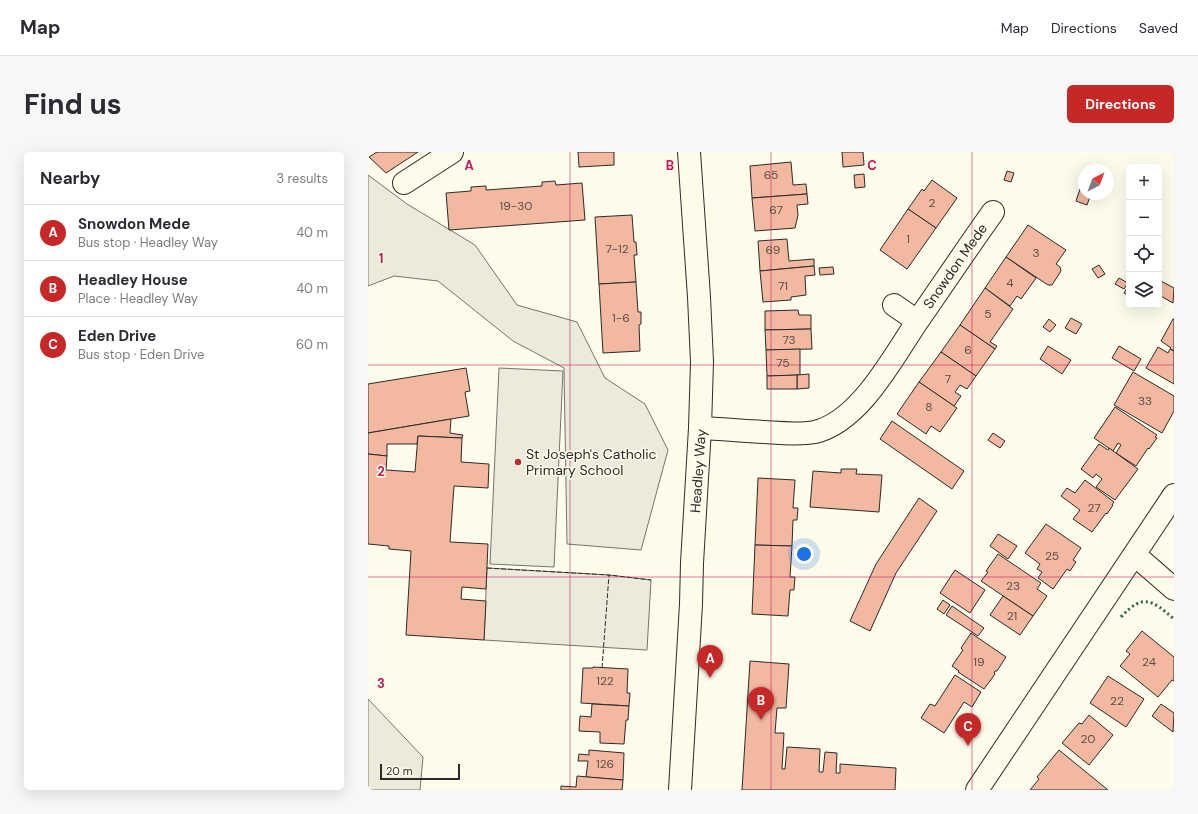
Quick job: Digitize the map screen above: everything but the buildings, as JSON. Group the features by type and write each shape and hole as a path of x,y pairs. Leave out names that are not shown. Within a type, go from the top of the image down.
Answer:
{"street":[{"path":"404,183 452,152"},
{"name":"Headley Way","path":"680,790 700,428 701,347 688,152"},
{"name":"Snowdon Mede","path":"700,428 798,434 816,431 834,424 850,412 879,380 917,321 993,212"},
{"name":"Snowdon Mede","path":"894,305 917,321"},
{"path":"977,790 1174,495"},
{"path":"1135,555 1174,589"}],"shaded area":[{"path":"368,175 407,204 475,245 517,305 577,322 605,378 645,404 668,450 641,550 567,544 564,368 513,341 438,281 394,276 368,286"},
{"path":"499,368 563,371 554,567 490,564"},
{"path":"487,568 609,575 651,580 647,650 484,640"},
{"path":"368,699 423,757 420,790 368,790"}],"hedge":[{"path":"1121,617 1135,605 1142,602 1148,602 1160,607 1174,619"}],"fence":[{"path":"487,568 609,575 651,580"},
{"path":"602,668 609,575"}],"place":[{"name":"St Joseph's Catholic Primary School","path":"518,462"},
{"name":"Snowdon Mede","path":"710,678"},
{"name":"Headley House","path":"761,720"},
{"name":"Eden Drive","path":"968,746"}]}
